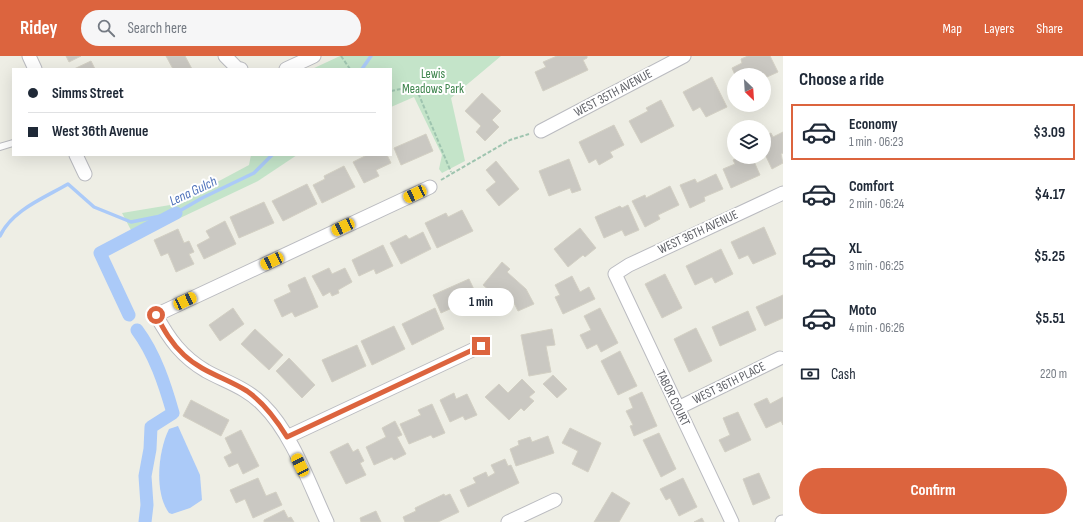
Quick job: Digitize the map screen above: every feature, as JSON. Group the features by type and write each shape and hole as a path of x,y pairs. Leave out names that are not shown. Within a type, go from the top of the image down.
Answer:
{"street":[{"path":"29,56 35,68"},
{"path":"225,56 239,68"},
{"path":"288,68 314,56"},
{"name":"WEST 35TH AVENUE","path":"541,131 684,56"},
{"path":"76,156 85,174"},
{"path":"328,522 287,437 276,418 248,392 206,371 185,356 173,344 156,315 430,187"},
{"name":"WEST 36TH AVENUE","path":"615,274 628,265 783,193"},
{"name":"TABOR COURT","path":"615,274 732,522"},
{"path":"287,437 481,346"},
{"name":"WEST 36TH PLACE","path":"678,408 780,358"},
{"path":"508,522 554,500"}],"lane":[{"path":"0,148 12,142"}],"path":[{"path":"341,56 349,68"},
{"path":"392,91 410,86 419,95 451,172"},
{"path":"430,187 451,172 510,140 541,131"}],"green space":[{"name":"Lewis Meadows Park","path":"340,56 501,56 451,98 465,161 442,173 439,169 442,155 414,97 392,107 392,68 314,68"},
{"path":"251,156 296,156 258,181 178,219 132,232 122,213 176,204 249,165"}],"water":[{"path":"178,426 200,475 202,500 190,508 172,514 169,513 164,505 161,495 159,472 165,438 169,429"}],"building":[{"path":"66,56 81,56 69,62"},
{"path":"166,56 185,56 191,68 172,68"},
{"path":"557,56 587,56 587,58 583,60 588,70 543,91 535,72 546,67 543,62"},
{"path":"748,56 770,56 778,72 771,75 771,68 732,68 742,63 741,59"},
{"path":"91,61 94,68 76,68"},
{"path":"712,77 727,107 706,117 700,107 693,111 683,92"},
{"path":"482,93 501,111 492,120 499,127 485,141 476,132 481,126 465,111"},
{"path":"661,100 674,126 641,143 629,121 648,111 646,108"},
{"path":"614,125 624,145 610,152 613,157 599,165 596,159 589,163 579,142"},
{"path":"783,132 783,153 781,154 783,163 772,169 770,164 771,164 771,133 773,137"},
{"path":"426,134 433,151 401,165 394,148"},
{"path":"365,156 388,156 391,163 376,170 379,176 364,183 353,162"},
{"path":"569,159 581,190 572,193 570,188 549,196 539,171"},
{"path":"496,161 519,189 499,206 486,190 496,182 486,170"},
{"path":"735,164 755,164 760,175 731,188 723,169"},
{"path":"344,166 355,187 322,203 313,185 325,179 324,176"},
{"path":"716,174 723,189 704,197 705,201 690,208 680,185 695,179 697,183"},
{"path":"307,184 317,204 283,221 272,201"},
{"path":"670,186 679,205 658,215 660,219 645,227 632,201 645,195 646,198"},
{"path":"264,202 274,223 239,238 230,217"},
{"path":"628,205 639,230 625,236 622,230 604,238 595,217 620,206 622,208"},
{"path":"462,210 473,231 437,248 425,223 446,213 448,217"},
{"path":"225,221 236,244 204,259 197,245 210,238 206,231"},
{"path":"764,227 776,254 753,264 748,255 739,259 731,242"},
{"path":"580,228 596,248 585,257 583,255 568,267 554,249"},
{"path":"178,229 184,243 189,241 194,252 189,254 194,264 176,272 168,253 161,256 154,240"},
{"path":"423,232 431,249 401,264 390,243 406,235 409,239"},
{"path":"383,245 393,266 376,274 374,269 359,276 352,260"},
{"path":"721,249 733,274 715,283 712,277 695,285 686,266"},
{"path":"502,262 510,269 507,272 526,289 534,304 518,311 514,303 503,294 497,297 483,285"},
{"path":"329,268 332,274 345,268 352,282 338,290 339,293 332,296 330,292 323,296 312,276"},
{"path":"665,274 682,308 662,318 645,284"},
{"path":"572,276 580,292 589,287 595,299 563,314 555,297 560,295 555,285"},
{"path":"305,277 318,307 295,317 292,312 282,317 274,300 291,292 288,285"},
{"path":"469,279 479,300 454,311 452,308 441,313 433,295"},
{"path":"783,295 783,318 765,326 756,307"},
{"path":"233,308 244,324 220,341 209,325"},
{"path":"435,308 444,329 412,345 402,324"},
{"path":"600,308 618,343 601,352 597,344 587,349 580,335 591,330 584,316"},
{"path":"748,311 756,330 720,346 712,327"},
{"path":"394,326 405,349 372,365 361,341"},
{"path":"696,328 712,361 689,372 674,339"},
{"path":"255,329 283,355 269,370 241,344"},
{"path":"552,329 555,345 546,346 551,372 529,376 521,335"},
{"path":"357,345 366,366 332,382 322,360"},
{"path":"620,351 637,386 618,395 601,361"},
{"path":"289,358 315,385 302,398 276,371"},
{"path":"553,375 567,389 557,398 543,384"},
{"path":"522,379 535,392 529,397 534,401 524,411 521,408 509,420 485,397 499,384 508,393"},
{"path":"642,392 657,426 634,436 630,426 633,425 626,411 633,408 629,398"},
{"path":"454,393 456,399 467,394 477,415 465,420 463,416 450,422 440,400"},
{"path":"783,397 783,425 781,421 766,428 754,404 767,398 770,404"},
{"path":"191,400 229,420 221,436 183,416"},
{"path":"432,404 445,433 433,438 431,435 409,444 400,424 421,415 418,410"},
{"path":"738,412 751,440 725,452 719,440 730,435 723,418"},
{"path":"395,421 402,435 397,437 406,454 394,460 392,457 374,465 366,447 386,437 382,428"},
{"path":"570,428 601,443 588,472 572,464 578,451 562,443"},
{"path":"241,430 259,466 243,474 238,463 229,467 224,457 232,453 225,438"},
{"path":"659,433 676,469 661,477 643,440"},
{"path":"548,436 554,453 516,466 510,449 519,445 518,441 530,437 532,442"},
{"path":"348,443 353,452 358,449 364,461 360,463 366,475 346,484 330,452"},
{"path":"505,459 508,466 511,465 519,483 468,507 460,490 476,483 473,478 486,472 488,477 495,473 491,465"},
{"path":"759,473 770,498 753,505 743,479"},
{"path":"258,478 266,496 276,492 282,505 253,518 245,499 236,503 230,490"},
{"path":"683,478 697,507 679,516 670,498 666,500 660,489"},
{"path":"612,492 630,503 619,522 594,522"},
{"path":"444,494 445,496 450,494 459,512 438,522 405,522 403,517 416,511 415,508"},
{"path":"284,510 288,518 291,517 294,522 264,522 264,520"},
{"path":"376,511 381,522 361,522 360,518"},
{"path":"702,518 704,522 694,522"}],"waterway":[{"name":"Lena Gulch","path":"363,68 371,56"},
{"name":"Lena Gulch","path":"0,236 5,227 20,212 68,184 94,207 131,222 176,213 202,198 254,173 271,156"},
{"path":"129,315 100,253 176,213"},
{"path":"137,330 154,359 173,413 151,427 150,449 145,476 147,505 145,522"}],"route":[{"path":"156,315 173,344 185,356 206,371 248,392 263,404 276,418 287,437 481,346"}]}
